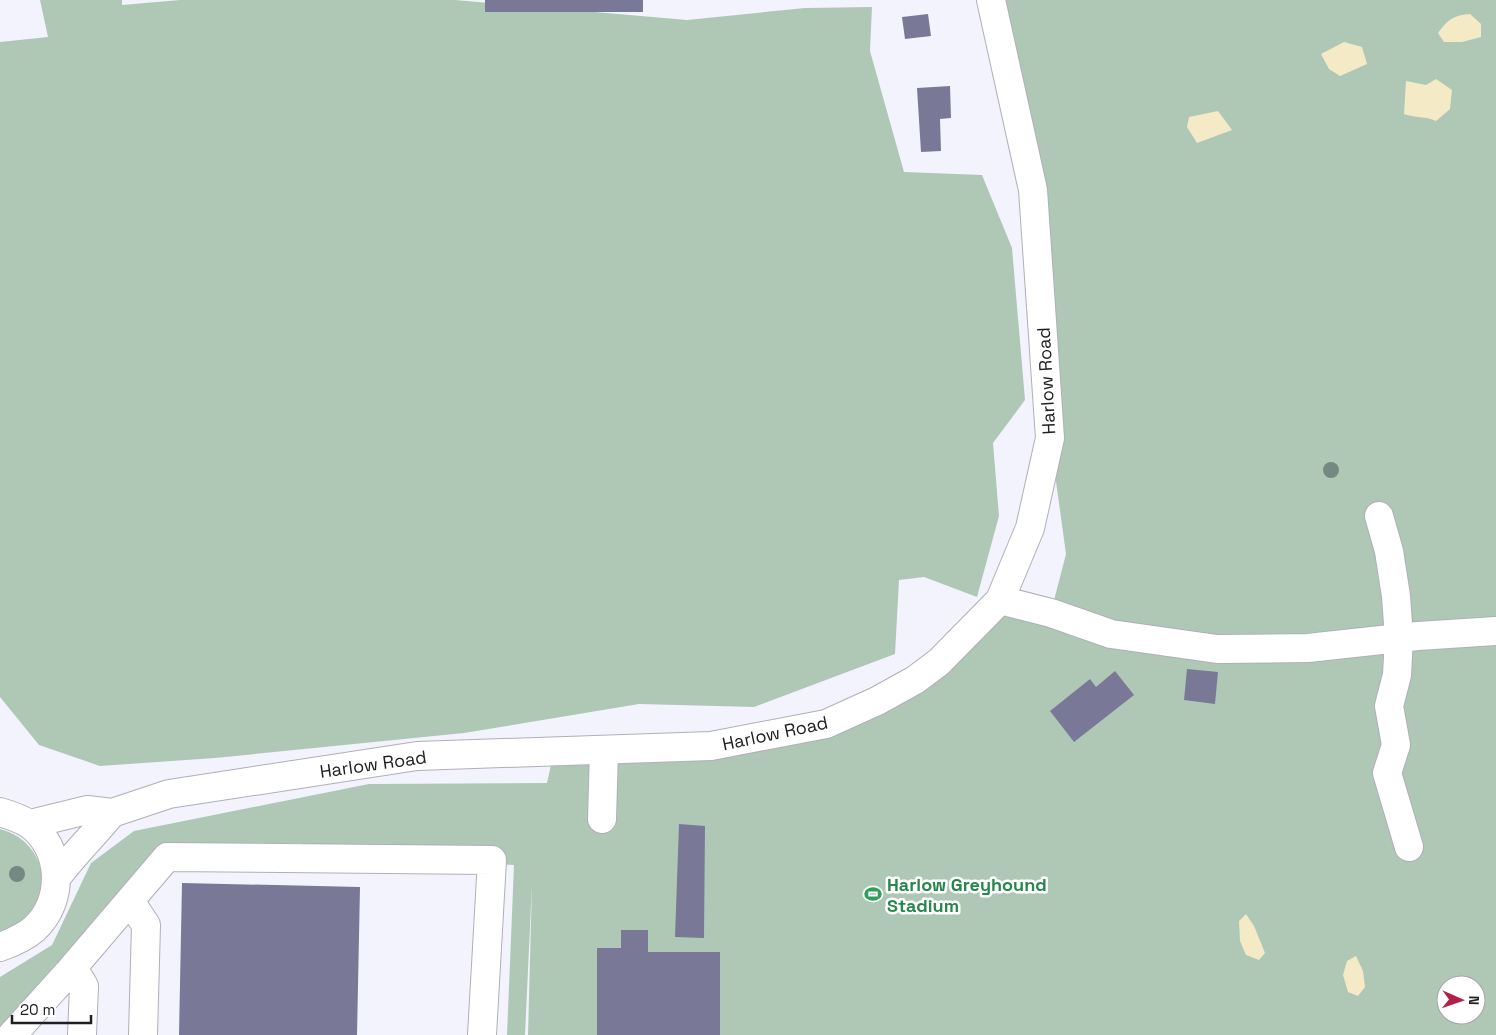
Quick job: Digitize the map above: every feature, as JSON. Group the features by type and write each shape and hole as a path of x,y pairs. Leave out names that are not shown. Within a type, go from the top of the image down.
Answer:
{"street":[{"name":"Harlow Road","path":"30,824 87,810 112,813 170,794 417,756 711,746 826,724 877,701 916,680 939,662 1000,600 1030,528 1050,438 1033,190 991,0"},
{"path":"1379,516 1389,551 1396,596 1399,638 1397,675 1389,706 1396,745 1387,774 1409,847"},
{"path":"1000,600 1051,613 1112,634 1217,649 1308,648 1399,638 1496,632"},
{"path":"602,818 604,750"},
{"path":"0,812 30,824 46,842 54,859 57,878 54,896 46,915 34,929 0,947"},
{"path":"57,878 75,853 96,833 112,813"},
{"path":"12,1035 73,968 167,857 492,860 482,1035"},
{"path":"130,901 146,925 143,1035"},
{"path":"73,968 84,986 82,1035"}],"green space":[{"path":"40,0 122,0 122,5 180,0 455,0 687,20 805,8 872,7 870,51 904,172 982,175 1012,248 1025,400 993,443 999,516 977,597 924,577 899,580 895,654 754,707 639,704 464,733 215,758 100,766 39,745 0,697 0,42 48,37"},
{"path":"991,0 1496,0 1496,1035 528,1035 532,884 525,1035 507,1035 514,865 320,858 302,843 171,843 111,918 0,1035 0,977 52,945 91,863 134,831 369,784 547,783 554,751 659,748 877,701 1000,600 1051,612 1066,554 1050,438 1033,190"},
{"path":"0,829 14,834 34,853 40,865 42,878 41,892 36,905 27,917 18,924 0,932"}],"sand":[{"path":"1470,14 1481,24 1481,37 1462,42 1444,42 1438,33 1445,25 1455,17"},
{"path":"1344,42 1362,47 1367,64 1340,76 1329,69 1321,54"},
{"path":"1436,79 1452,90 1450,109 1436,121 1404,114 1406,81 1426,85"},
{"path":"1218,111 1232,130 1197,143 1187,127 1189,117"},
{"path":"1246,914 1254,926 1265,953 1259,960 1246,955 1240,941 1239,921"},
{"path":"1356,956 1363,971 1365,987 1358,996 1348,992 1343,975 1347,961"}],"building":[{"path":"485,0 643,0 643,12 485,12"},
{"path":"928,14 931,36 905,39 902,17"},
{"path":"950,86 951,118 940,119 941,151 921,152 917,88"},
{"path":"1187,669 1218,672 1215,704 1184,700"},
{"path":"1115,671 1134,695 1074,742 1050,711 1090,679 1096,687"},
{"path":"679,824 705,826 704,938 675,937"},
{"path":"182,883 360,887 357,1035 179,1035"},
{"path":"621,930 648,930 648,952 720,952 720,1035 597,1035 597,948 621,948"}],"place":[{"name":"Harlow Greyhound Stadium","path":"873,894"}]}
